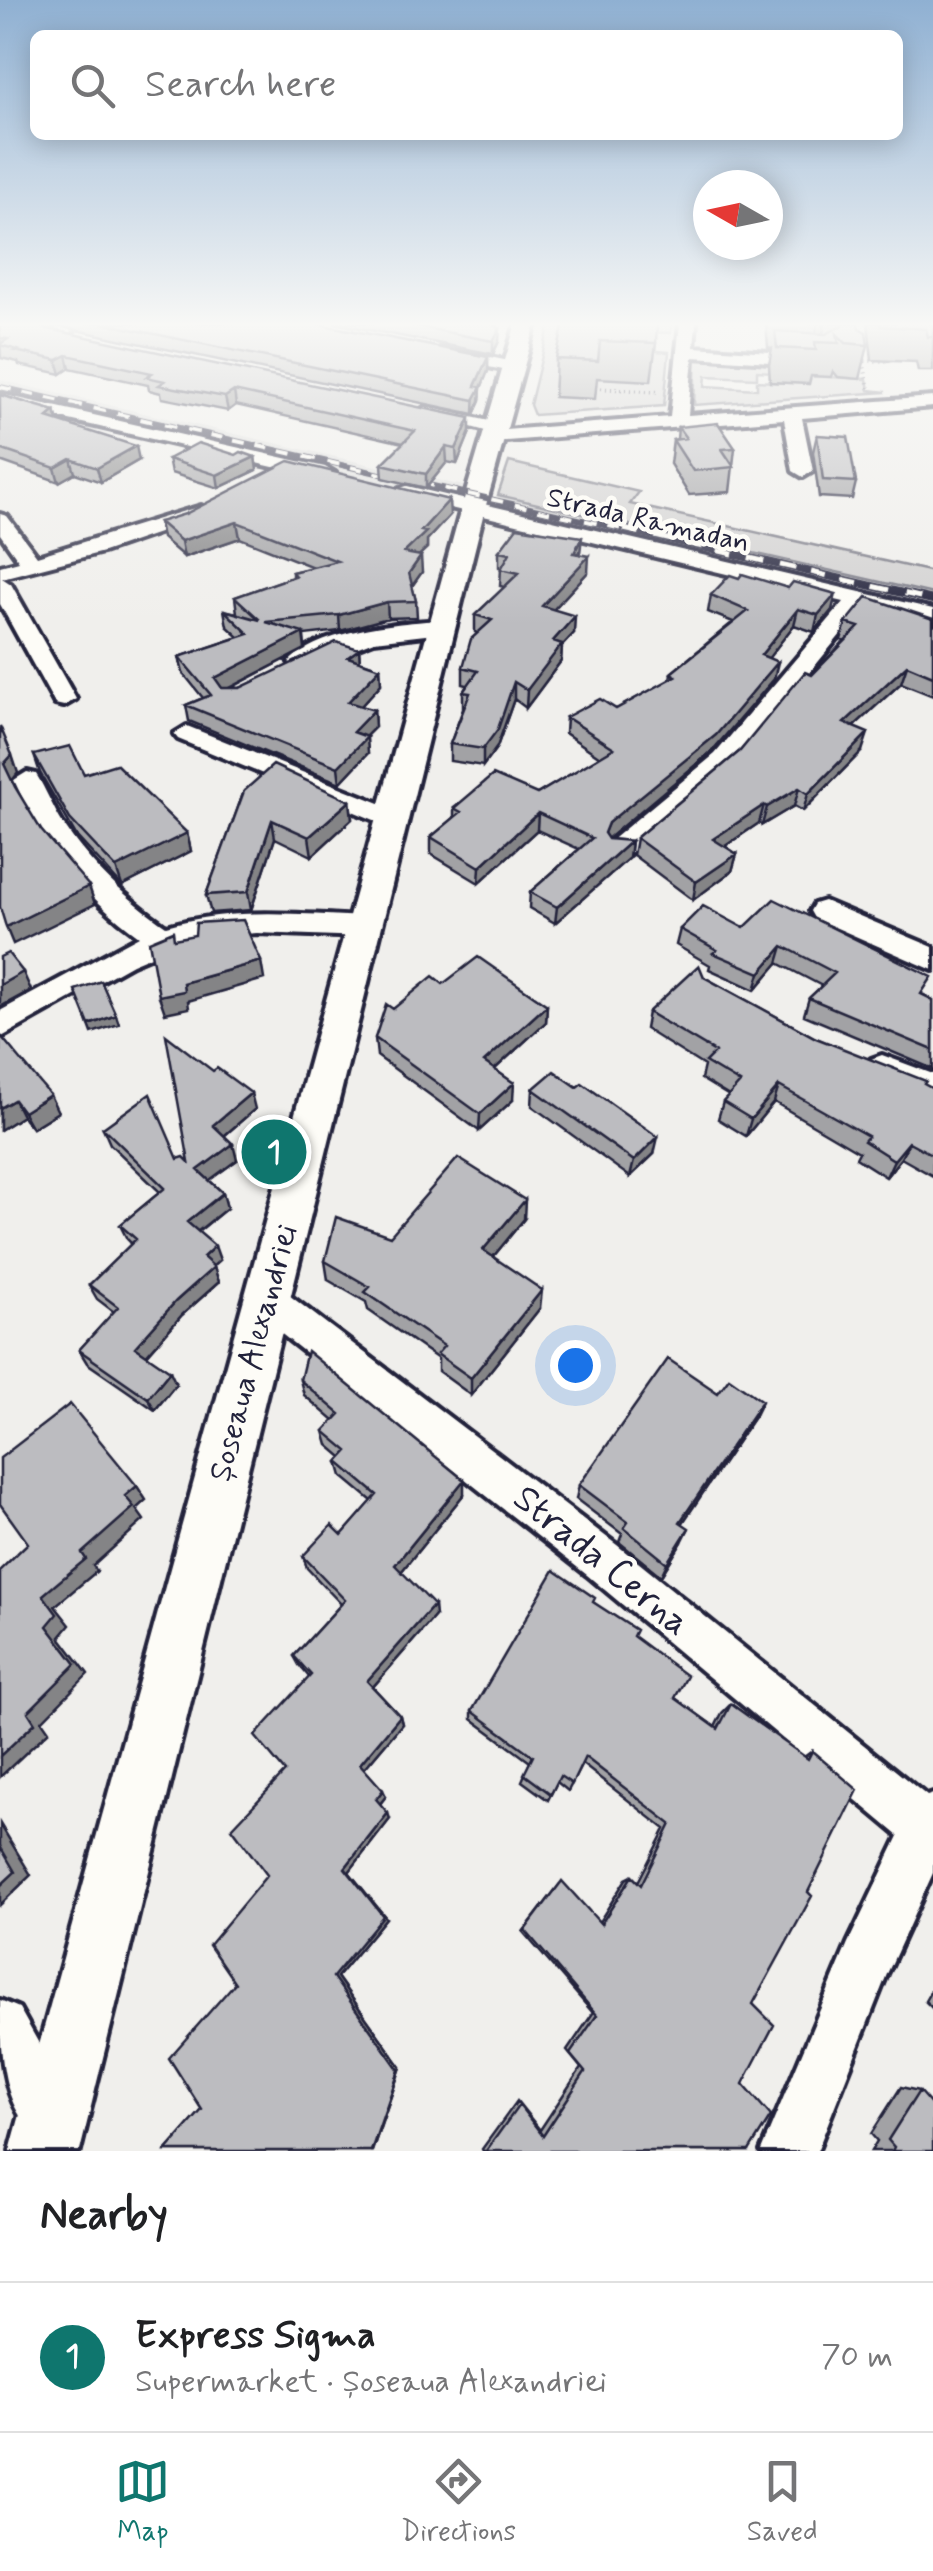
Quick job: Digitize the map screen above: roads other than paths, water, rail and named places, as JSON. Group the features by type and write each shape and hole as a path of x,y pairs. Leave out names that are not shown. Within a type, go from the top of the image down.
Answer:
{"main road":[{"name":"Șoseaua Alexandriei","path":"49,2135 498,423"}],"street":[{"path":"101,423 345,478"},
{"path":"463,423 496,432 628,423"},
{"path":"794,423 803,471"},
{"path":"265,479 289,465"},
{"name":"Strada Ramadan","path":"382,486 933,616"},
{"path":"0,572 154,530 226,500"},
{"path":"0,520 33,564"},
{"path":"0,584 64,699"},
{"path":"619,848 724,760 860,598"},
{"path":"286,669 359,635 443,626"},
{"path":"187,734 393,818"},
{"path":"27,780 59,840 132,917 162,938"},
{"path":"824,911 933,959"},
{"path":"0,1026 162,938 192,929 232,924 364,928"},
{"path":"859,1059 933,1087"},
{"name":"Strada Cerna","path":"268,1301 602,1560 930,1823"},
{"path":"789,2151 866,1961 930,1823"},
{"path":"0,2027 49,2135"}],"railway":[{"path":"159,423 635,532"},
{"path":"624,529 933,600"}],"place":[{"name":"Express Sigma","path":"274,1152"}]}
